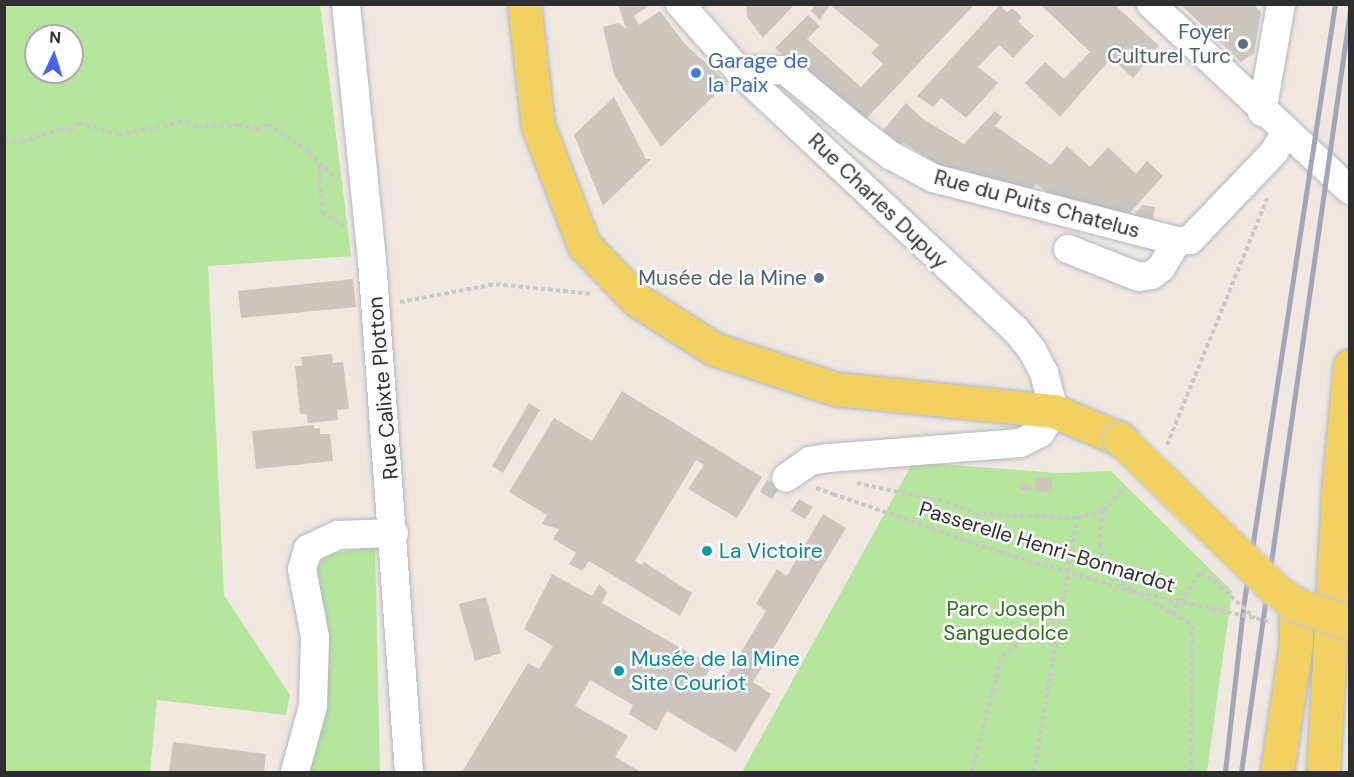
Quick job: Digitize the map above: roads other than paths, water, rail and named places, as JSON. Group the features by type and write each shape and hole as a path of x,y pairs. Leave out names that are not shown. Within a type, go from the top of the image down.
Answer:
{"main road":[{"path":"524,4 538,126 584,245 637,300 714,349 836,389 1054,411 1119,440 1295,604 1350,623"},
{"path":"1323,772 1338,492 1350,366"},
{"path":"1277,772 1296,643 1295,604"}],"street":[{"name":"Rue Calixte Plotton","path":"346,4 394,533 409,772"},
{"name":"Rue Charles Dupuy","path":"680,4 687,17 739,71 1016,330 1032,350 1044,373 1054,411"},
{"path":"1151,4 1262,112 1280,142 1350,190"},
{"path":"1262,112 1281,4"},
{"name":"Rue du Puits Chatelus","path":"739,71 785,70 868,139 933,178 1176,241"},
{"path":"1068,249 1139,277 1152,275 1161,268 1176,241 1190,240 1280,142"},
{"path":"786,478 810,461 828,458 1020,443 1040,433 1054,411"},
{"path":"295,772 313,706 315,637 302,569 308,549 338,536 394,533"}],"railway":[{"path":"1225,772 1243,608 1335,4"},
{"path":"1241,772 1350,10"}],"place":[{"name":"Foyer Culturel Turc","path":"1243,44"},
{"name":"Garage de la Paix","path":"696,73"},
{"name":"Musée de la Mine","path":"819,278"},
{"name":"La Victoire","path":"707,551"},
{"name":"Musée de la Mine Site Couriot","path":"619,671"}],"park label":[{"name":"Parc Joseph Sanguedolce","path":"1006,621"}]}
